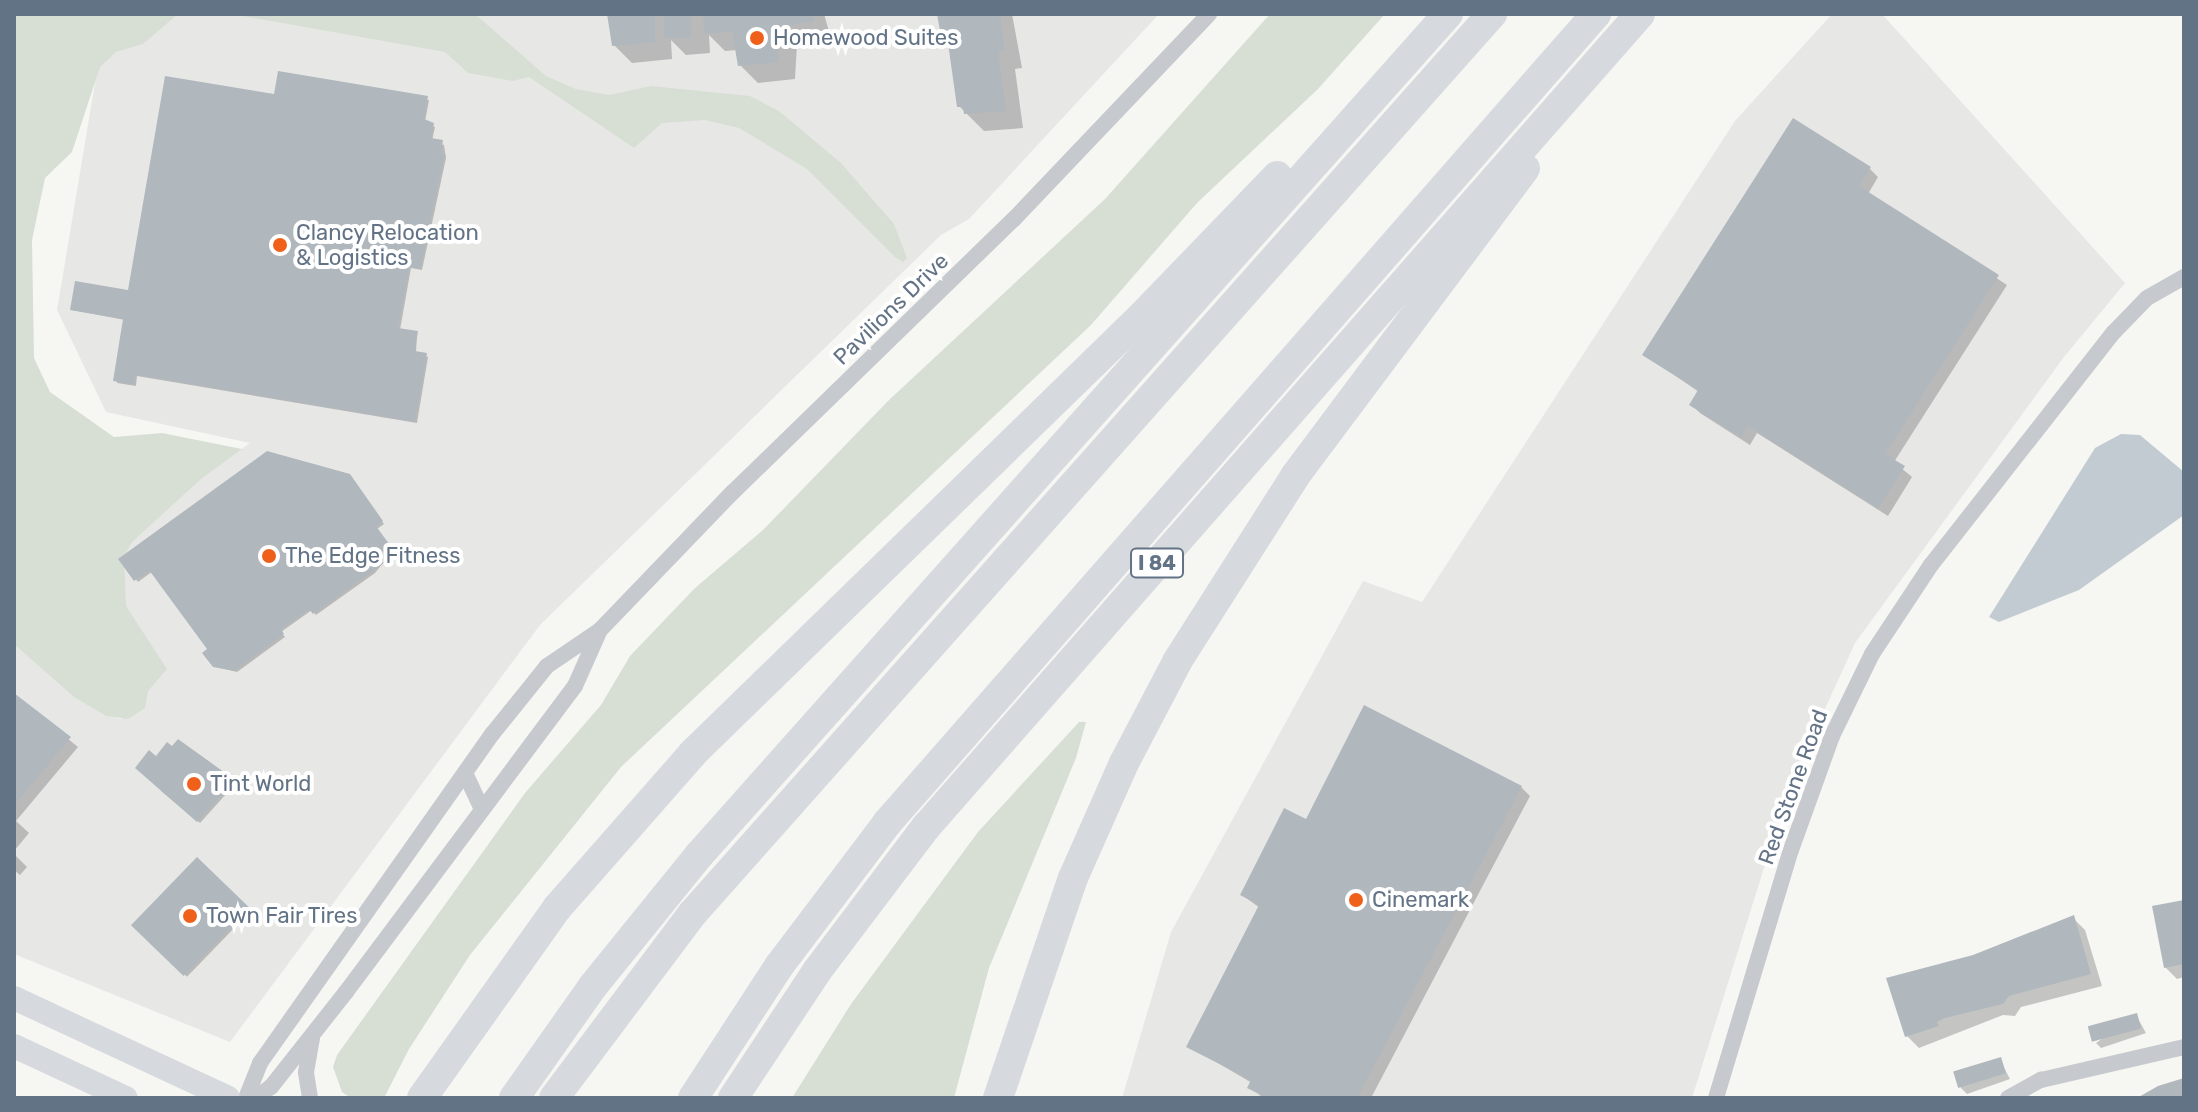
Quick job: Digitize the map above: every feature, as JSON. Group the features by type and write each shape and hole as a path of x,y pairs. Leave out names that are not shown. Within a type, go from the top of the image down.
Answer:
{"highway":[{"path":"514,1098 672,886 1448,14"},
{"path":"554,1098 633,988 732,868 1492,14"},
{"path":"693,1098 809,924 896,813 1596,14"},
{"name":"I 84","path":"733,1098 817,971 926,827 1640,14"},
{"path":"998,1098 1041,962 1089,839 1138,735 1208,606 1295,476 1500,205 1609,49"},
{"path":"422,1098 557,908 702,743 1141,317 1300,151 1383,87"}],"main road":[{"path":"14,998 228,1098"},
{"path":"14,1046 126,1098"}],"street":[{"name":"Pavilions Drive","path":"246,1098 252,1074 465,773 547,666 600,630 733,492 1006,228 1209,14"},
{"name":"Red Stone Road","path":"1716,1098 1791,850 1832,736 1872,654 1931,565 2133,310 2184,277"},
{"name":"Pavilions Drive","path":"255,1098 271,1087 314,1033 575,686 600,630"},
{"path":"465,773 481,807"},
{"name":"Pavilions Drive","path":"310,1098 306,1064 314,1033"},
{"path":"2008,1098 2041,1080 2082,1068 2184,1047"}],"shaded area":[{"path":"14,14 178,14 143,44 116,52 100,67 72,152 45,178 32,240 34,358 50,392 114,437 162,433 242,449 201,479 132,542 124,557 126,606 167,669 148,691 145,708 128,719 106,716 74,697 14,644"},
{"path":"90,14 1159,14 969,219 941,235 540,625 230,1042 14,954 14,619 55,676 102,714 121,719 128,641 113,541 250,443 106,412 57,310 102,41"},
{"path":"232,14 475,14 546,76 576,89 609,95 651,86 750,96 779,111 841,163 894,224 907,258 903,262 895,257 807,169 739,128 705,120 662,123 634,148 529,77 513,81 468,73 445,52"},
{"path":"1270,14 1385,14 1318,89 1197,203 1091,325 621,767 470,955 409,1049 384,1098 351,1098 342,1092 333,1067 337,1055 525,793 601,705 630,656 695,588 763,530 889,400 1105,199"},
{"path":"1832,14 1882,14 2125,283 2064,357 1855,643 1789,788 1692,1098 1122,1098 1171,932 1363,581 1422,602 1735,121"},
{"path":"2121,434 2140,435 2184,472 2184,515 2079,590 1999,622 1989,617 2095,448"},
{"path":"1079,722 1086,722 1076,758 989,968 954,1098 792,1098 851,1004 978,832"}],"building":[{"path":"607,14 655,14 655,42 612,46"},
{"path":"664,14 691,14 691,38 664,38"},
{"name":"Homewood Suites","path":"703,14 814,14 814,21 779,27 778,62 738,66 732,31 705,34"},
{"path":"937,14 1000,14 1005,50 998,51 1006,111 964,114 963,107 957,107 947,36 941,37"},
{"name":"Clancy Relocation & Logistics","path":"278,71 428,96 424,119 434,123 431,138 443,140 441,154 445,154 420,269 409,267 398,328 418,331 415,351 427,353 415,422 136,375 134,385 113,381 123,319 70,310 75,281 128,290 165,76 274,94"},
{"path":"1793,118 1871,167 1859,186 1999,275 1885,454 1905,466 1878,508 1748,426 1741,437 1689,405 1698,390 1642,355"},
{"path":"267,451 350,474 383,521 376,526 392,548 380,557 384,563 313,614 309,609 281,629 284,634 234,671 213,667 202,653 207,649 149,570 134,581 118,559"},
{"path":"14,693 71,737 14,805"},
{"name":"Cinemark","path":"1364,705 1522,786 1357,1098 1267,1098 1247,1088 1251,1080 1186,1047 1259,905 1240,895 1284,808 1306,819"},
{"name":"Tint World","path":"178,739 235,780 197,822 135,768 149,750 156,756 167,742 172,746"},
{"name":"Town Fair Tires","path":"197,857 250,908 184,976 131,925"},
{"path":"2184,900 2184,964 2164,968 2152,906"},
{"path":"2074,915 2091,974 2009,996 2003,1004 1945,1018 1937,1022 1939,1026 1905,1037 1886,978 1973,955"},
{"path":"2137,1013 2141,1028 2092,1042 2088,1026"},
{"path":"2001,1057 2006,1073 1958,1088 1953,1072"},
{"path":"2184,1078 2184,1098 2137,1098 2158,1086"}],"place":[{"name":"Homewood Suites","path":"757,38"},
{"name":"Clancy Relocation & Logistics","path":"280,245"},
{"name":"The Edge Fitness","path":"269,556"},
{"name":"Tint World","path":"194,784"},
{"name":"Cinemark","path":"1356,900"},
{"name":"Town Fair Tires","path":"190,916"}]}
